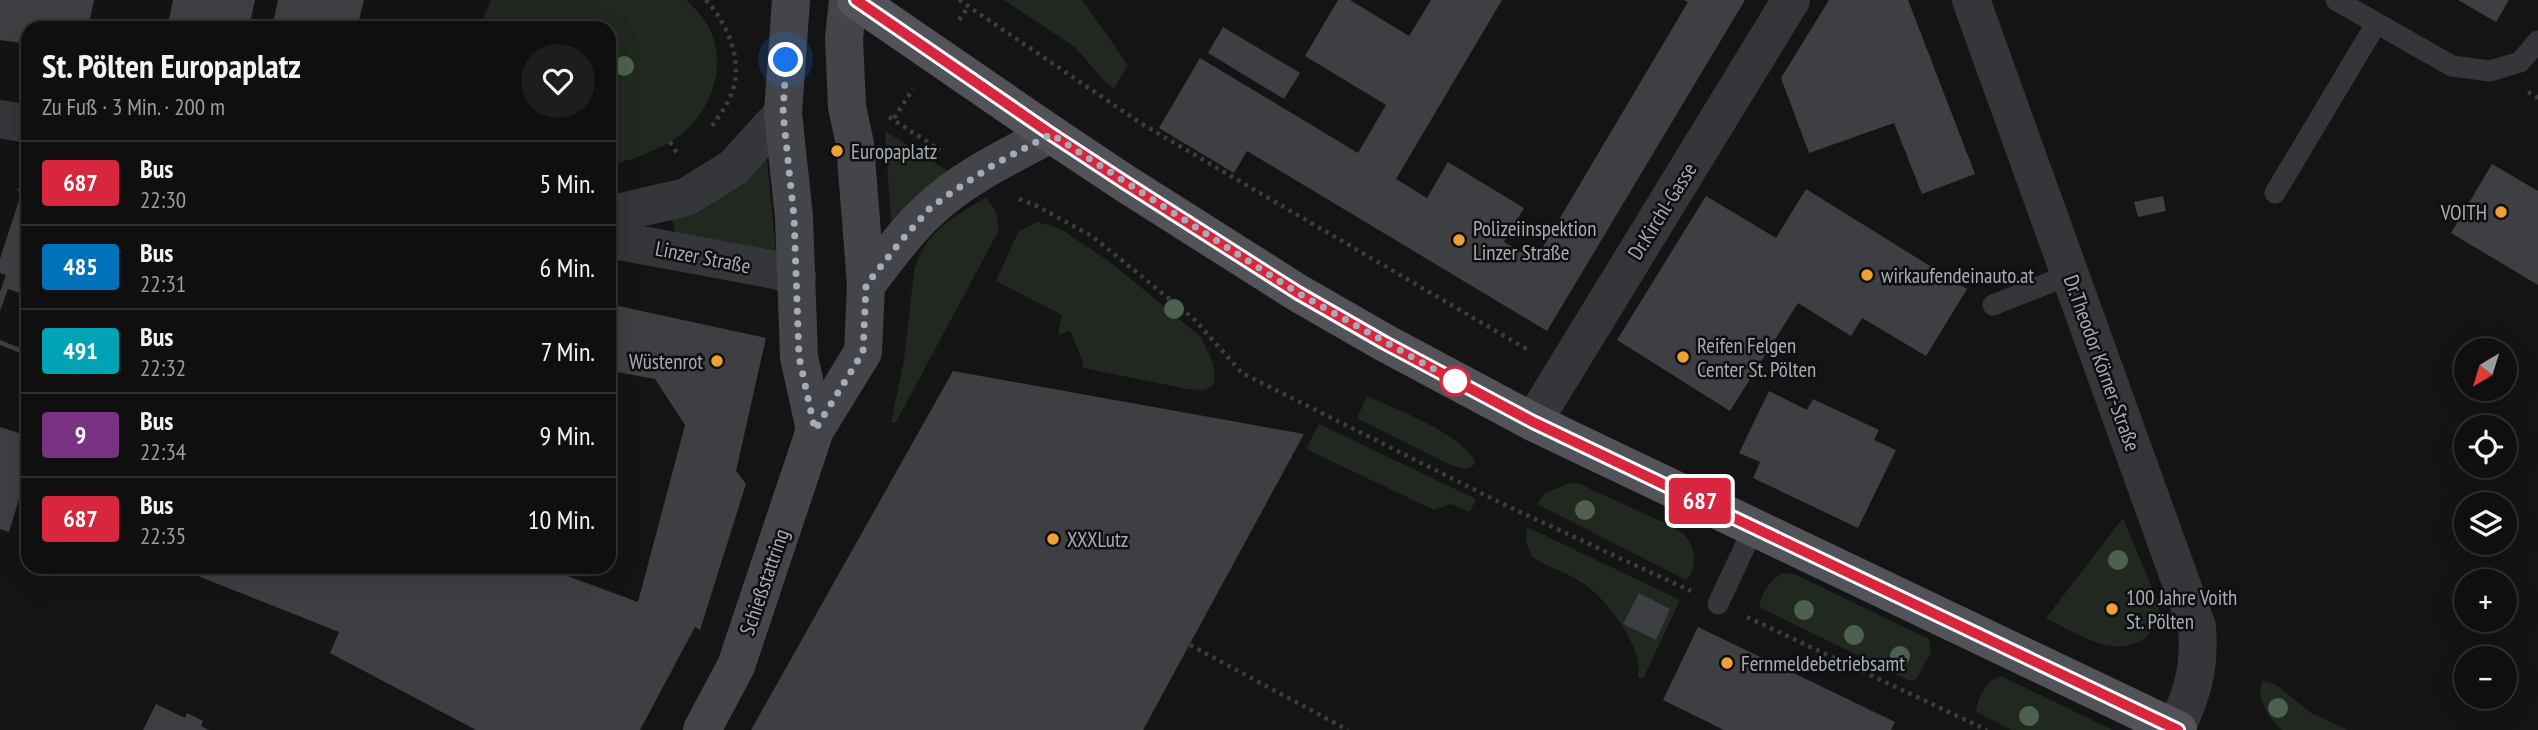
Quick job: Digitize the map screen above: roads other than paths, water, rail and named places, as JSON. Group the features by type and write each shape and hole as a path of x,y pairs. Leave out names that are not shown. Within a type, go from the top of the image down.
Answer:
{"main road":[{"path":"791,0 783,113 794,217 799,357 815,430"},
{"name":"Schießstattring","path":"702,730 736,666 815,430 863,352 866,285 855,144 847,107 844,38 848,0"},
{"path":"856,0 1051,134 1298,293 1452,380 1533,422 2177,729"},
{"path":"866,285 930,208 995,164 1051,134"}],"street":[{"name":"Dr.Kirchl-Gasse","path":"1533,422 1791,0"},
{"name":"Dr.Theodor Körner-Straße","path":"1971,0 2197,626 2199,651 2192,694 2177,729"},
{"name":"Linzer Straße","path":"616,213 686,197 733,168 783,113"},
{"path":"0,119 21,123"},
{"name":"Linzer Straße","path":"616,240 775,270 797,277"}],"lane":[{"path":"2336,0 2452,66 2490,71 2521,62 2538,41"},
{"path":"2275,193 2376,24"},
{"path":"1993,305 2069,275"},
{"path":"1718,604 1754,527"}],"place":[{"name":"Europaplatz","path":"837,151"},
{"name":"VOITH","path":"2501,212"},
{"name":"Polizeiinspektion Linzer Straße","path":"1459,240"},
{"name":"wirkaufendeinauto.at","path":"1867,275"},
{"name":"Reifen Felgen Center St. Pölten","path":"1683,357"},
{"name":"Wüstenrot","path":"717,361"},
{"name":"XXXLutz","path":"1053,539"},
{"name":"100 Jahre Voith St. Pölten","path":"2112,609"},
{"name":"Fernmeldebetriebsamt","path":"1727,663"}]}
